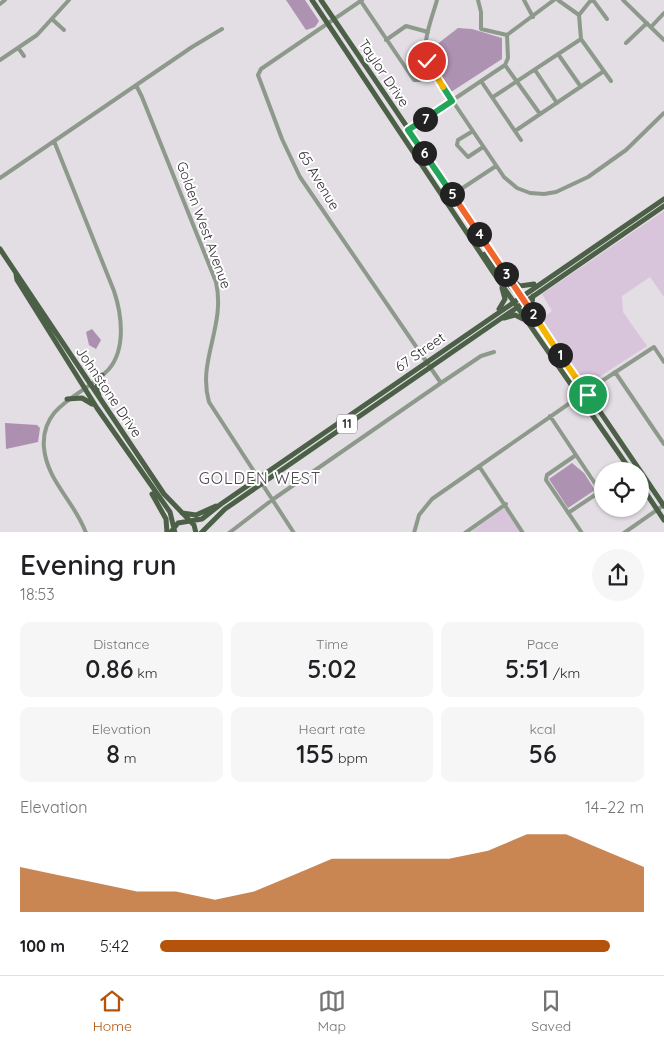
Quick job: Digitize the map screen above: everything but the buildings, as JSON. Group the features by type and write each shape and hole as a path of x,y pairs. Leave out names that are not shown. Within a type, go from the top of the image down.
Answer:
{"main road":[{"name":"Taylor Drive","path":"312,0 494,272 518,298"},
{"name":"Taylor Drive","path":"321,0 506,275 518,298 517,306 625,462"},
{"name":"67 Street","path":"201,532 205,530 219,513 260,481 426,361 664,199"},
{"name":"67 Street","path":"174,530 182,520 207,517 221,504 260,481 430,367 664,206"},
{"path":"475,244 518,298 524,301 664,505"},
{"name":"Johnstone Drive","path":"0,248 100,401 164,494 190,520"},
{"name":"Johnstone Drive","path":"16,271 17,280 84,388 152,489 170,512 174,530"},
{"path":"494,272 505,299 494,314"},
{"path":"506,275 520,286 527,286 544,280"},
{"path":"534,294 532,303 538,322"},
{"path":"492,324 512,315 528,322"},
{"path":"100,401 97,386 102,375"},
{"path":"67,399 82,398 97,408"},
{"path":"152,489 152,493 166,518 168,532 174,530"},
{"path":"649,498 664,520"},
{"path":"180,512 196,515 221,504"},
{"path":"190,520 196,532"}],"street":[{"path":"0,4 5,0"},
{"path":"0,60 18,49 53,20 69,0"},
{"path":"361,0 414,80 419,80 432,71"},
{"name":"65 Avenue","path":"361,0 261,69 258,75 282,139 300,177 441,383"},
{"path":"437,0 428,32 425,55 432,71 508,182 523,191 536,194 556,192 609,163 640,137 664,113"},
{"path":"478,0 481,12 481,29 507,35 556,0 579,15"},
{"path":"524,0 533,17"},
{"path":"607,19 592,0 579,15 581,38 611,81"},
{"path":"623,0 664,40"},
{"path":"650,27 664,13"},
{"path":"53,20 64,30"},
{"path":"626,43 647,23"},
{"path":"386,40 406,26 428,32"},
{"path":"0,178 222,29"},
{"path":"408,130 505,65 508,58 507,35"},
{"path":"493,98 581,38"},
{"path":"18,49 24,56"},
{"path":"558,54 581,87"},
{"path":"505,65 540,114"},
{"path":"535,70 557,103"},
{"path":"515,131 604,71"},
{"path":"482,81 521,140"},
{"name":"Golden West Avenue","path":"136,85 186,205 218,289 218,320 206,375 209,402 294,532"},
{"path":"472,131 457,141 464,156 469,157 483,147"},
{"path":"54,141 111,283 120,311 121,335 110,367 56,409 45,431 43,445 46,462 52,476 82,521 86,532"},
{"path":"446,200 496,166"},
{"path":"586,392 654,347 664,362"},
{"path":"229,532 441,383 481,356 494,352"},
{"path":"615,372 664,444"},
{"path":"414,532 418,518 427,503 580,396"},
{"path":"550,416 598,490 595,495 568,513"},
{"path":"576,455 549,474 546,479 582,532"},
{"path":"479,466 524,532"},
{"path":"465,532 506,504"},
{"path":"624,532 664,505"}],"shaded area":[{"path":"286,0 305,0 319,21 315,27 306,30"},
{"path":"458,28 472,29 502,38 502,59 451,92 434,68 427,52"},
{"path":"664,211 664,297 650,277 622,296 623,312 647,346 585,386 541,319 552,311 542,294"},
{"path":"92,329 101,340 96,349 89,345 86,332"},
{"path":"5,423 37,425 40,428 38,442 6,449"},
{"path":"572,463 584,473 594,491 568,508 549,479"},
{"path":"502,509 507,510 521,530 520,532 471,532"}],"district":[{"name":"GOLDEN WEST","path":"260,478"}],"route":[{"path":"427,61 452,101 408,130 588,395"}]}
